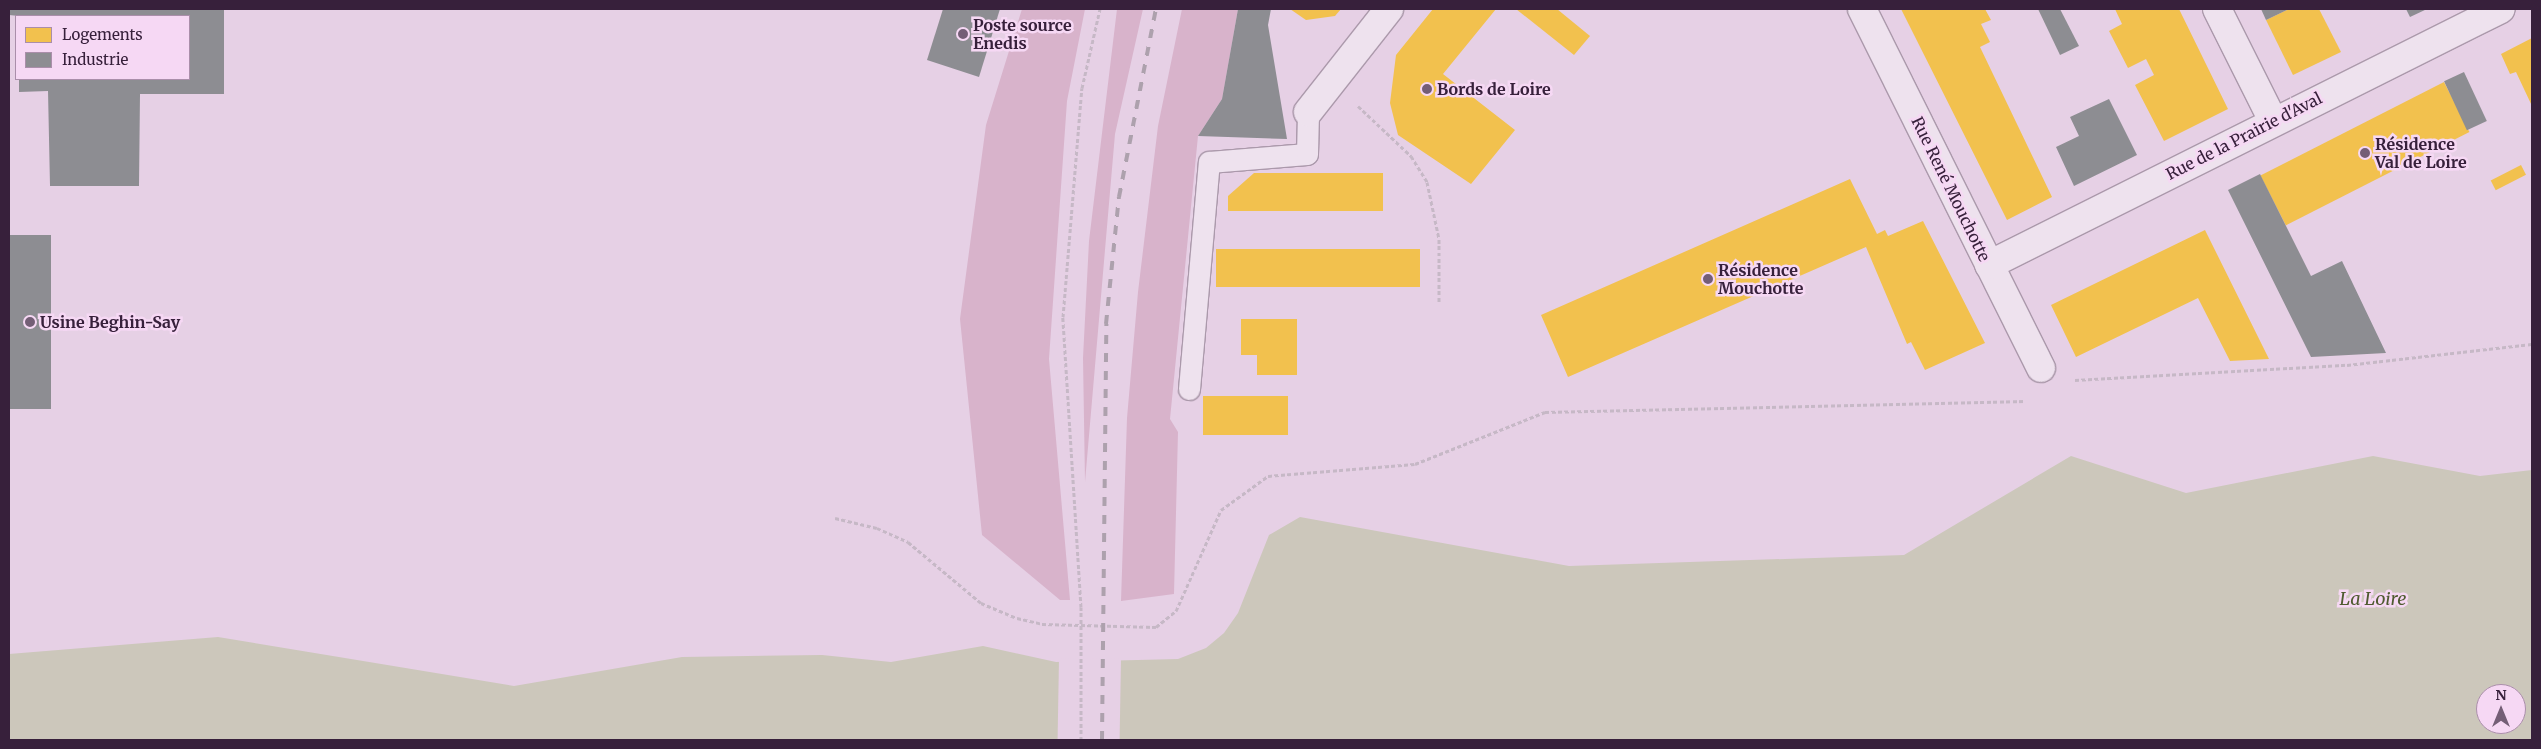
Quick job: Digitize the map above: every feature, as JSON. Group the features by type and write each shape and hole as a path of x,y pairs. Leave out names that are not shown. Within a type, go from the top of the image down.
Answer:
{"street":[{"path":"1308,112 1389,9"},
{"name":"Rue René Mouchotte","path":"1862,9 2041,368"},
{"path":"2216,9 2273,120"},
{"name":"Rue de la Prairie d'Aval","path":"1989,265 2273,120 2501,9"}],"lane":[{"path":"1189,389 1209,162 1307,154 1308,112"}],"path":[{"path":"1081,740 1081,606 1063,317 1082,88 1100,9"},
{"path":"1332,81 1411,156 1427,182 1439,239 1439,302"},
{"path":"2066,387 2080,377 2347,365 2532,344"},
{"path":"836,518 877,528 908,542 981,603 1017,618 1042,624 1156,627 1176,611 1222,510 1268,476 1415,464 1545,412 2030,401"}],"shaded area":[{"path":"1022,9 1085,9 1067,101 1049,359 1070,600 1060,600 982,535 960,319 986,125"},
{"path":"1117,9 1143,9 1115,134 1085,482 1083,358 1089,241"},
{"path":"1182,9 1238,9 1222,99 1198,136 1170,419 1178,432 1174,594 1121,601 1127,418 1138,292 1158,126"}],"water":[{"name":"La Loire","path":"2071,456 2186,493 2373,456 2480,476 2532,470 2532,740 9,740 9,654 218,637 514,686 682,657 822,655 891,662 983,646 1056,662 1178,659 1206,648 1224,633 1238,613 1269,535 1300,517 1569,566 1904,555"}],"pier":[{"path":"1059,658 1121,659 1120,740 1058,739"}],"building: Logements":[{"path":"1290,9 1341,9 1335,16 1306,20"},
{"name":"Bords de Loire","path":"1433,9 1496,9 1443,74 1515,130 1471,184 1398,135 1390,103 1396,55"},
{"path":"1516,9 1557,9 1590,36 1574,55"},
{"path":"1901,9 1985,9 1991,20 1981,24 1990,42 1980,47 2052,197 2007,220"},
{"path":"2115,9 2179,9 2228,109 2164,141 2135,85 2154,75 2146,59 2128,68 2109,31 2122,24"},
{"path":"2289,9 2319,9 2341,52 2293,75 2266,20"},
{"path":"2532,38 2532,106 2516,72 2510,74 2501,54"},
{"name":"Résidence Val de Loire","path":"2444,82 2469,132 2286,225 2260,176"},
{"path":"2521,165 2526,175 2496,190 2491,180"},
{"path":"1254,173 1383,173 1383,211 1228,211 1228,196"},
{"name":"Résidence Mouchotte","path":"1850,179 1877,234 1885,230 1888,236 1923,221 1985,343 1925,370 1911,342 1907,344 1866,247 1568,377 1541,315"},
{"path":"2205,230 2269,359 2230,361 2198,298 2076,357 2051,305"},
{"path":"1216,249 1420,249 1420,287 1216,287"},
{"path":"1241,319 1297,319 1297,375 1257,375 1257,355 1241,355"},
{"path":"1203,396 1288,396 1288,435 1203,435"}],"building: Industrie":[{"path":"9,9 224,9 224,94 140,94 139,186 50,186 48,91 19,92 19,80 190,80 190,15 9,15"},
{"name":"Poste source Enedis","path":"943,9 1000,9 979,77 927,60"},
{"path":"1238,9 1271,9 1268,25 1287,139 1198,136 1222,99"},
{"path":"2038,9 2060,9 2079,46 2060,55"},
{"path":"2261,9 2289,9 2266,20"},
{"path":"2406,9 2427,9 2410,17"},
{"path":"2464,72 2487,121 2467,130 2444,81"},
{"path":"2109,99 2137,155 2074,186 2056,147 2079,136 2070,117"},
{"path":"2260,174 2311,276 2342,261 2386,353 2311,357 2228,190"},
{"name":"Usine Beghin-Say","path":"9,235 51,235 51,409 9,409"}],"railway":[{"path":"1102,740 1106,324 1119,197 1156,9"}],"place":[{"name":"Poste source Enedis","path":"963,34"},
{"name":"Bords de Loire","path":"1427,89"},
{"name":"Résidence Val de Loire","path":"2365,153"},
{"name":"Résidence Mouchotte","path":"1708,279"},
{"name":"Usine Beghin-Say","path":"30,322"}]}
